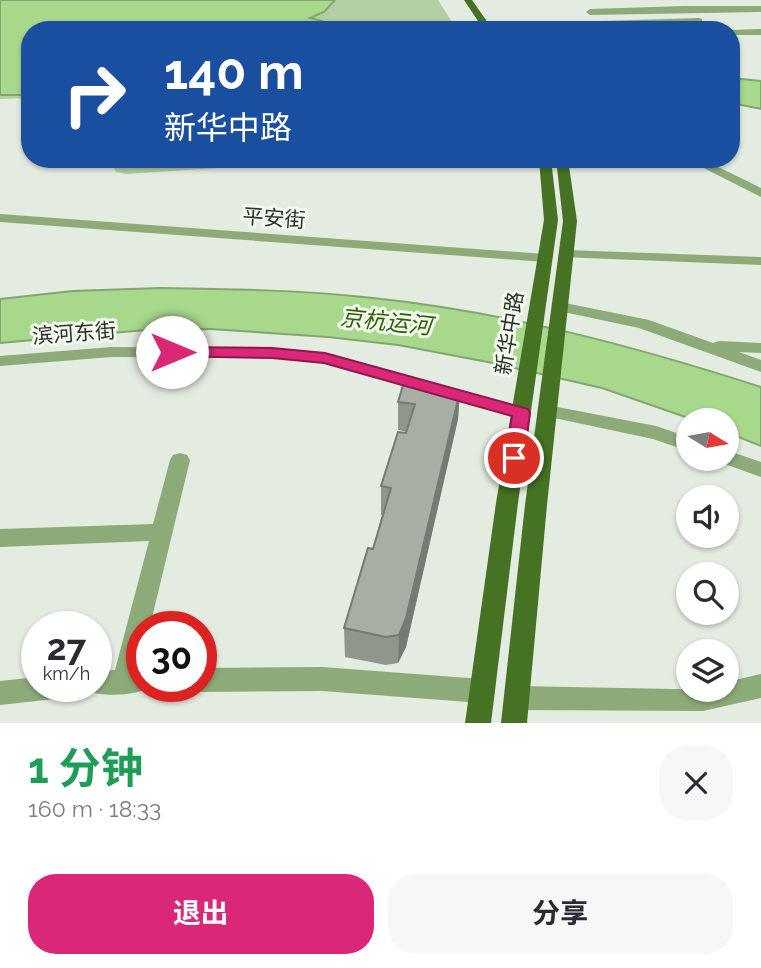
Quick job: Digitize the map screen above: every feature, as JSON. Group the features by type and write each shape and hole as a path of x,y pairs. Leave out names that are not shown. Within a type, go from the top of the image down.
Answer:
{"main road":[{"path":"456,0 471,21"},
{"path":"468,0 483,21"},
{"name":"新华中路","path":"478,723 551,220 546,168"},
{"path":"515,710 566,254 569,198 564,168"}],"street":[{"path":"675,0 699,21"},
{"path":"590,12 761,9"},
{"path":"740,32 761,32"},
{"path":"710,168 761,193"},
{"name":"平安街","path":"0,218 545,258"},
{"path":"566,254 761,261"},
{"path":"559,313 643,324 761,366"},
{"path":"705,346 761,348"},
{"name":"滨河东街","path":"0,361 112,352 272,353 325,358 522,413"},
{"path":"547,411 656,433 676,440"},
{"path":"146,611 161,532 180,460"},
{"path":"739,462 761,470"},
{"path":"0,538 161,532"},
{"path":"217,680 322,679 482,691"},
{"path":"515,710 703,699 761,686"},
{"path":"0,693 21,691"}],"shaded area":[{"path":"0,0 438,0 451,21 21,21 21,98 0,99"},
{"path":"114,168 217,168 126,174 116,172"}],"water":[{"path":"0,0 335,0 324,12 310,18 322,21 21,21 21,95 0,95"},
{"path":"740,79 761,81 761,109 740,105"},
{"name":"京杭运河","path":"240,289 346,295 472,312 569,332 761,387 761,446 739,437 739,408 676,408 676,414 602,388 398,345 210,329 146,330 0,343 0,299 73,291"}],"building":[{"path":"404,382 460,391 406,618 399,635 386,637 344,628 368,548 373,549 391,488 381,486 398,432 406,433 415,404 398,402"}],"route":[{"path":"172,352 272,353 325,358 522,413 514,458"}]}
